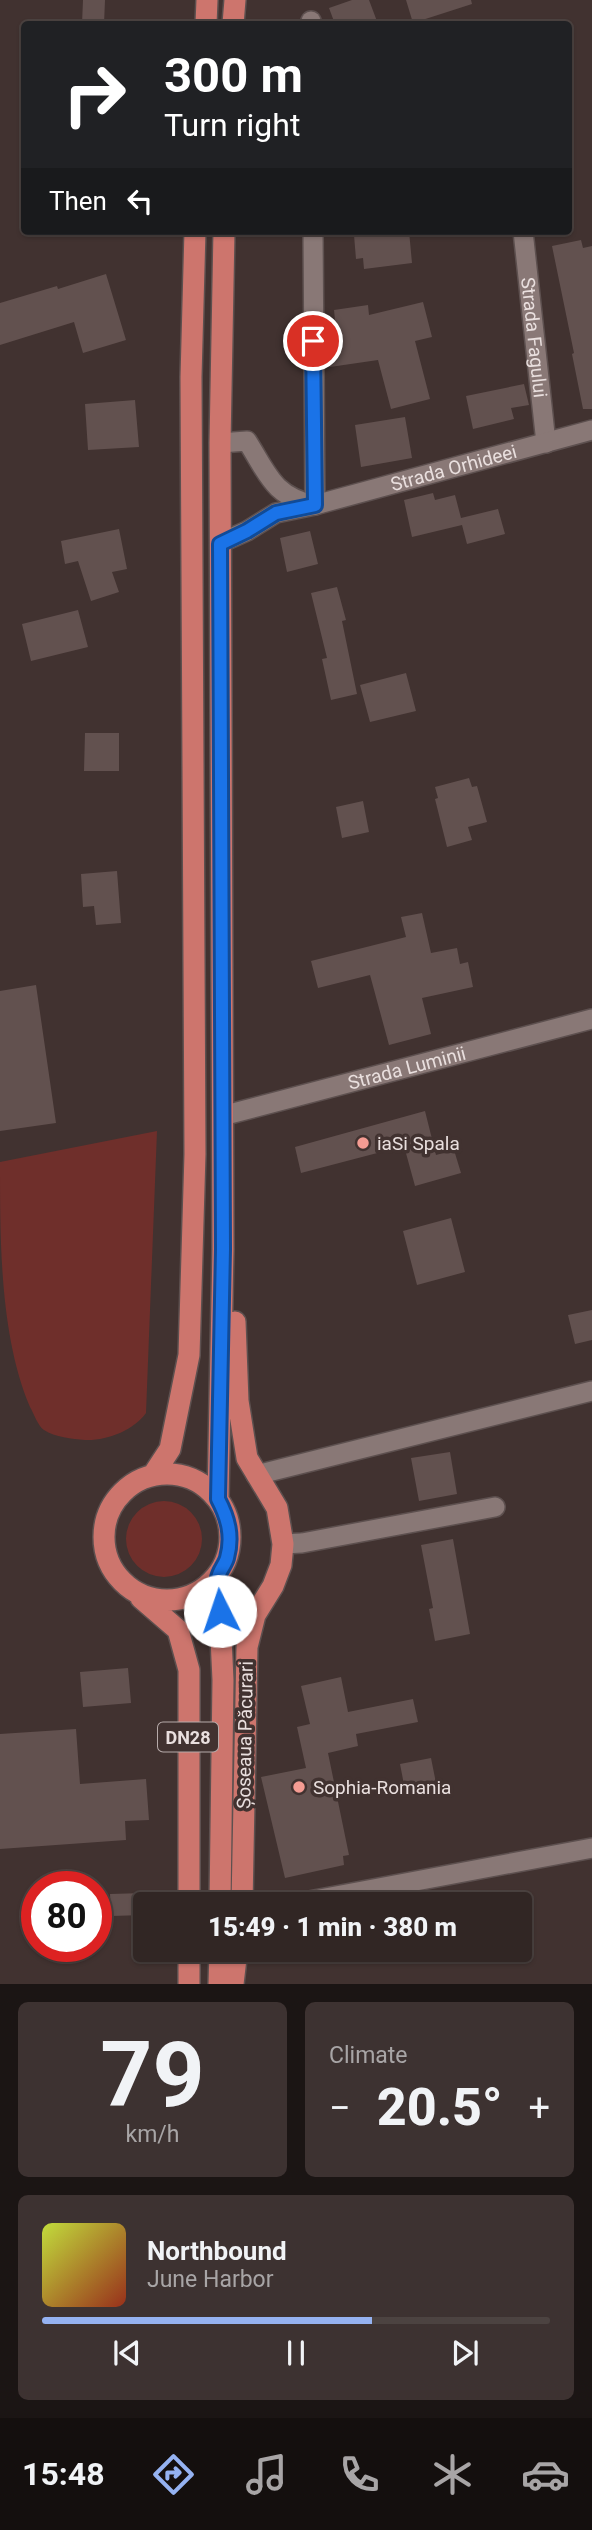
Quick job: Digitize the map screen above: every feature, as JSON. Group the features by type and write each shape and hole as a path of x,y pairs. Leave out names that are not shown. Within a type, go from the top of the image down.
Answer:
{"highway":[{"path":"206,21 207,0"},
{"path":"233,21 235,0"},
{"name":"DN28","path":"189,1892 189,1670 178,1630 125,1585 106,1557 103,1537 107,1516 117,1498 131,1484 153,1475 170,1450 189,1355 195,1141 191,377 195,235"},
{"name":"DN28","path":"220,1892 223,1680 218,1575 226,1561 230,1545 226,1513 218,1499 223,1249 220,443 224,235"},
{"name":"Șoseaua Păcurari","path":"223,1249 233,1293 238,1401 247,1458 277,1508 284,1544 281,1565 273,1586 255,1615 247,1647 242,1892"},
{"path":"153,1475 184,1476 202,1485 218,1499"},
{"path":"134,1592 164,1601 179,1600 201,1591 218,1575"},
{"path":"189,1962 189,1984"},
{"path":"219,1984 220,1962"},
{"path":"233,1984 236,1962"}],"street":[{"path":"220,443 247,441 281,492 295,501 315,505 313,235"},
{"name":"Strada Fagului","path":"523,235 546,443"},
{"name":"Strada Orhideei","path":"220,544 276,513 315,505 592,430"},
{"name":"Strada Luminii","path":"222,1116 592,1019"},
{"path":"256,1475 592,1391"},
{"path":"284,1544 302,1543 495,1507"},
{"path":"357,1892 592,1848"}],"shaded area":[{"path":"157,1131 146,1413 134,1425 102,1439 80,1440 53,1434 42,1428 30,1407 20,1379 7,1320 0,1224 0,1162"},
{"path":"157,1501 171,1501 185,1507 196,1518 202,1539 199,1554 191,1566 171,1577 157,1577 143,1571 132,1560 126,1546 126,1532 132,1518 143,1507"}],"building":[{"path":"83,0 105,0 104,21 82,21"},
{"path":"352,0 369,0 377,21 334,21 329,8"},
{"path":"406,0 471,0 472,4 412,21"},
{"path":"354,235 409,235 412,263 364,269 363,258 356,259"},
{"path":"581,240 583,248 592,246 592,409 583,409 552,246"},
{"path":"106,274 126,340 83,353 74,322 0,345 0,303"},
{"path":"423,302 432,337 415,341 430,399 391,409 378,360 330,367 326,341 337,340 334,310 368,305 369,315"},
{"path":"524,384 529,405 511,408 514,419 473,429 466,396"},
{"path":"135,400 139,447 88,450 85,404"},
{"path":"405,417 412,458 361,467 355,425"},
{"path":"433,493 435,500 455,495 461,518 498,509 505,534 467,544 462,525 412,537 404,500"},
{"path":"119,529 127,569 112,572 119,592 91,601 78,561 65,564 61,541"},
{"path":"310,531 318,564 287,572 280,538"},
{"path":"337,587 346,620 342,621 357,694 331,700 322,659 327,658 311,593"},
{"path":"78,610 88,647 31,661 22,624"},
{"path":"406,673 416,711 370,722 360,685"},
{"path":"85,733 119,733 119,771 84,771"},
{"path":"469,778 472,787 477,786 487,822 468,827 472,840 447,847 435,799 438,798 435,787"},
{"path":"363,801 369,832 342,838 336,807"},
{"path":"117,871 121,923 96,925 94,906 83,907 81,874"},
{"path":"422,913 431,953 457,948 460,964 468,962 473,987 422,998 431,1034 389,1045 370,975 318,988 311,961 406,937 401,917"},
{"path":"36,985 56,1123 0,1131 0,991"},
{"name":"iaSi Spala","path":"425,1111 436,1155 454,1150 461,1173 415,1186 404,1146 301,1173 295,1147"},
{"path":"451,1218 465,1272 417,1285 403,1231"},
{"path":"592,1310 592,1340 575,1344 568,1315"},
{"path":"450,1452 457,1494 419,1501 411,1458"},
{"path":"453,1539 470,1634 435,1641 429,1609 433,1608 421,1545"},
{"path":"128,1668 131,1703 83,1707 80,1672"},
{"path":"341,1677 348,1712 413,1699 418,1722 356,1734 358,1746 328,1753 349,1855 343,1856 344,1865 285,1878 261,1777 306,1768 297,1727 310,1724 301,1686"},
{"path":"76,1729 80,1784 146,1779 149,1820 125,1821 126,1840 0,1849 0,1734"},
{"path":"431,1758 437,1788 406,1795 400,1764"},
{"path":"133,1893 133,1915 112,1916 112,1894"}],"place":[{"name":"iaSi Spala","path":"363,1143"},
{"name":"Sophia-Romania","path":"299,1787"}],"route":[{"path":"220,1611 218,1575 226,1561 230,1545 226,1513 218,1499 223,1249 220,544 276,513 315,505 313,341"}]}
